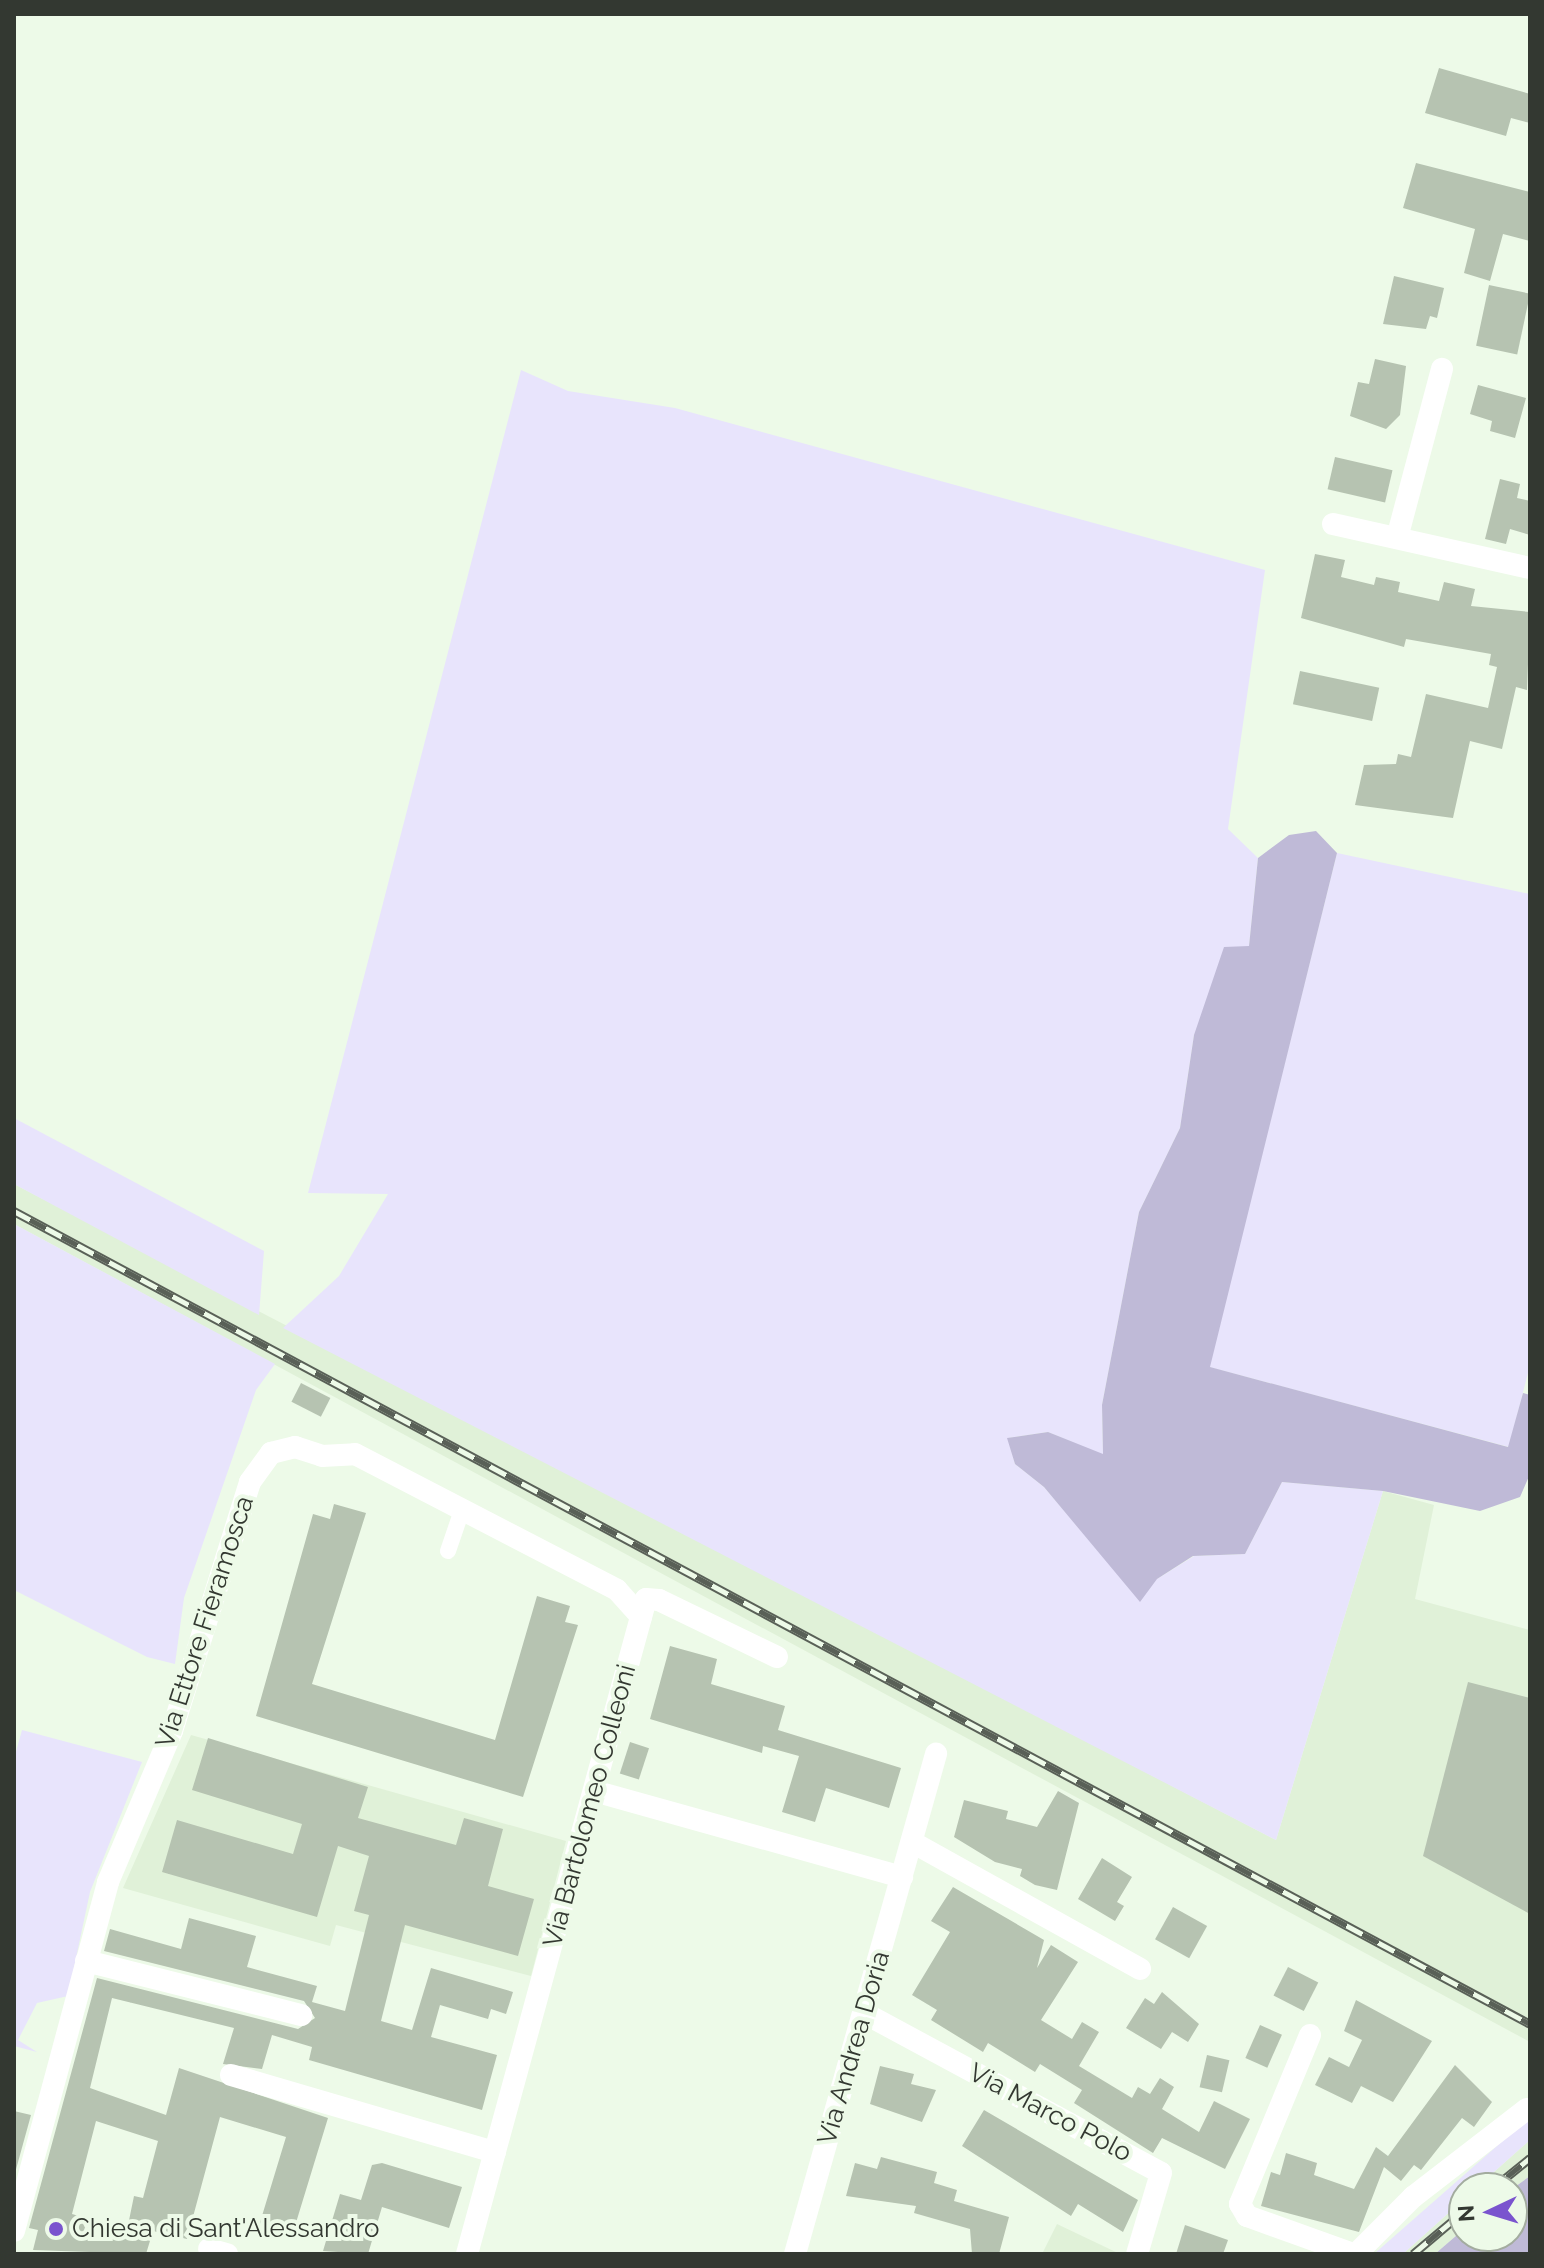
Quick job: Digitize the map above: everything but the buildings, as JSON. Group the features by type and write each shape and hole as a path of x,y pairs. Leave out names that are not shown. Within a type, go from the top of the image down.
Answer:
{"street":[{"path":"1397,538 1442,369"},
{"path":"1333,524 1530,568"},
{"name":"Via Ettore Fieramosca","path":"14,2231 108,1882 172,1731 220,1589 250,1482 271,1453 295,1447 322,1456 355,1454 617,1590 641,1617"},
{"path":"448,1551 462,1510"},
{"path":"641,1617 646,1599 659,1600 777,1657"},
{"name":"Via Bartolomeo Colleoni","path":"467,2254 641,1617"},
{"name":"Via Andrea Doria","path":"795,2254 936,1754"},
{"path":"594,1791 902,1877"},
{"path":"912,1842 1140,1969"},
{"path":"86,1961 301,2015"},
{"name":"Via Marco Polo","path":"864,2013 1161,2173 1137,2254"},
{"path":"1310,2035 1240,2204 1247,2216 1355,2254 1413,2197 1527,2109"},
{"path":"231,2075 495,2152"}],"shaded area":[{"path":"521,370 568,391 675,408 1265,570 1228,829 1258,858 1249,946 1194,1035 1180,1128 1139,1212 1102,1405 1103,1455 1048,1432 1008,1438 1015,1464 1044,1487 1110,1565 1157,1579 1194,1556 1245,1554 1282,1482 1383,1491 1276,1840 283,1328 339,1276 388,1194 308,1193"},
{"path":"1316,831 1337,853 1210,1367 1508,1447 1523,1393 1530,1395 1530,1474 1520,1497 1480,1511 1383,1491 1282,1482 1245,1554 1193,1556 1157,1579 1140,1602 1044,1487 1015,1464 1007,1438 1048,1432 1103,1454 1102,1405 1139,1212 1180,1128 1194,1035 1224,947 1249,946 1258,858 1289,835"},
{"path":"1337,853 1530,894 1530,1365 1509,1447 1209,1367"},
{"path":"14,1118 264,1251 259,1315 14,1184"},
{"path":"14,1184 1276,1840 1383,1491 1434,1505 1415,1599 1530,1630 1530,2042 14,1224"},
{"path":"14,1224 275,1364 256,1390 184,1598 175,1664 147,1657 14,1590"},
{"path":"22,1730 142,1762 90,1892 68,1996 37,2003 18,2040 37,2052 14,2046 14,1759"},
{"path":"191,1735 566,1841 531,1976 336,1925 330,1946 123,1888"},
{"path":"1530,2117 1530,2140 1494,2172 1467,2172"},
{"path":"1530,2140 1530,2176 1528,2177 1528,2172 1494,2172"},
{"path":"1530,2176 1530,2254 1435,2254 1448,2243 1448,2252 1528,2252"},
{"path":"1448,2189 1448,2213 1403,2254 1374,2254"},
{"path":"1448,2213 1448,2243 1435,2254 1403,2254"},
{"path":"1057,2224 1120,2254 1042,2254"}],"railway":[{"path":"14,1211 1530,2024"},
{"path":"1513,2172 1530,2158"},
{"path":"1413,2254 1448,2224"}],"place":[{"name":"Chiesa di Sant'Alessandro","path":"56,2229"}]}
